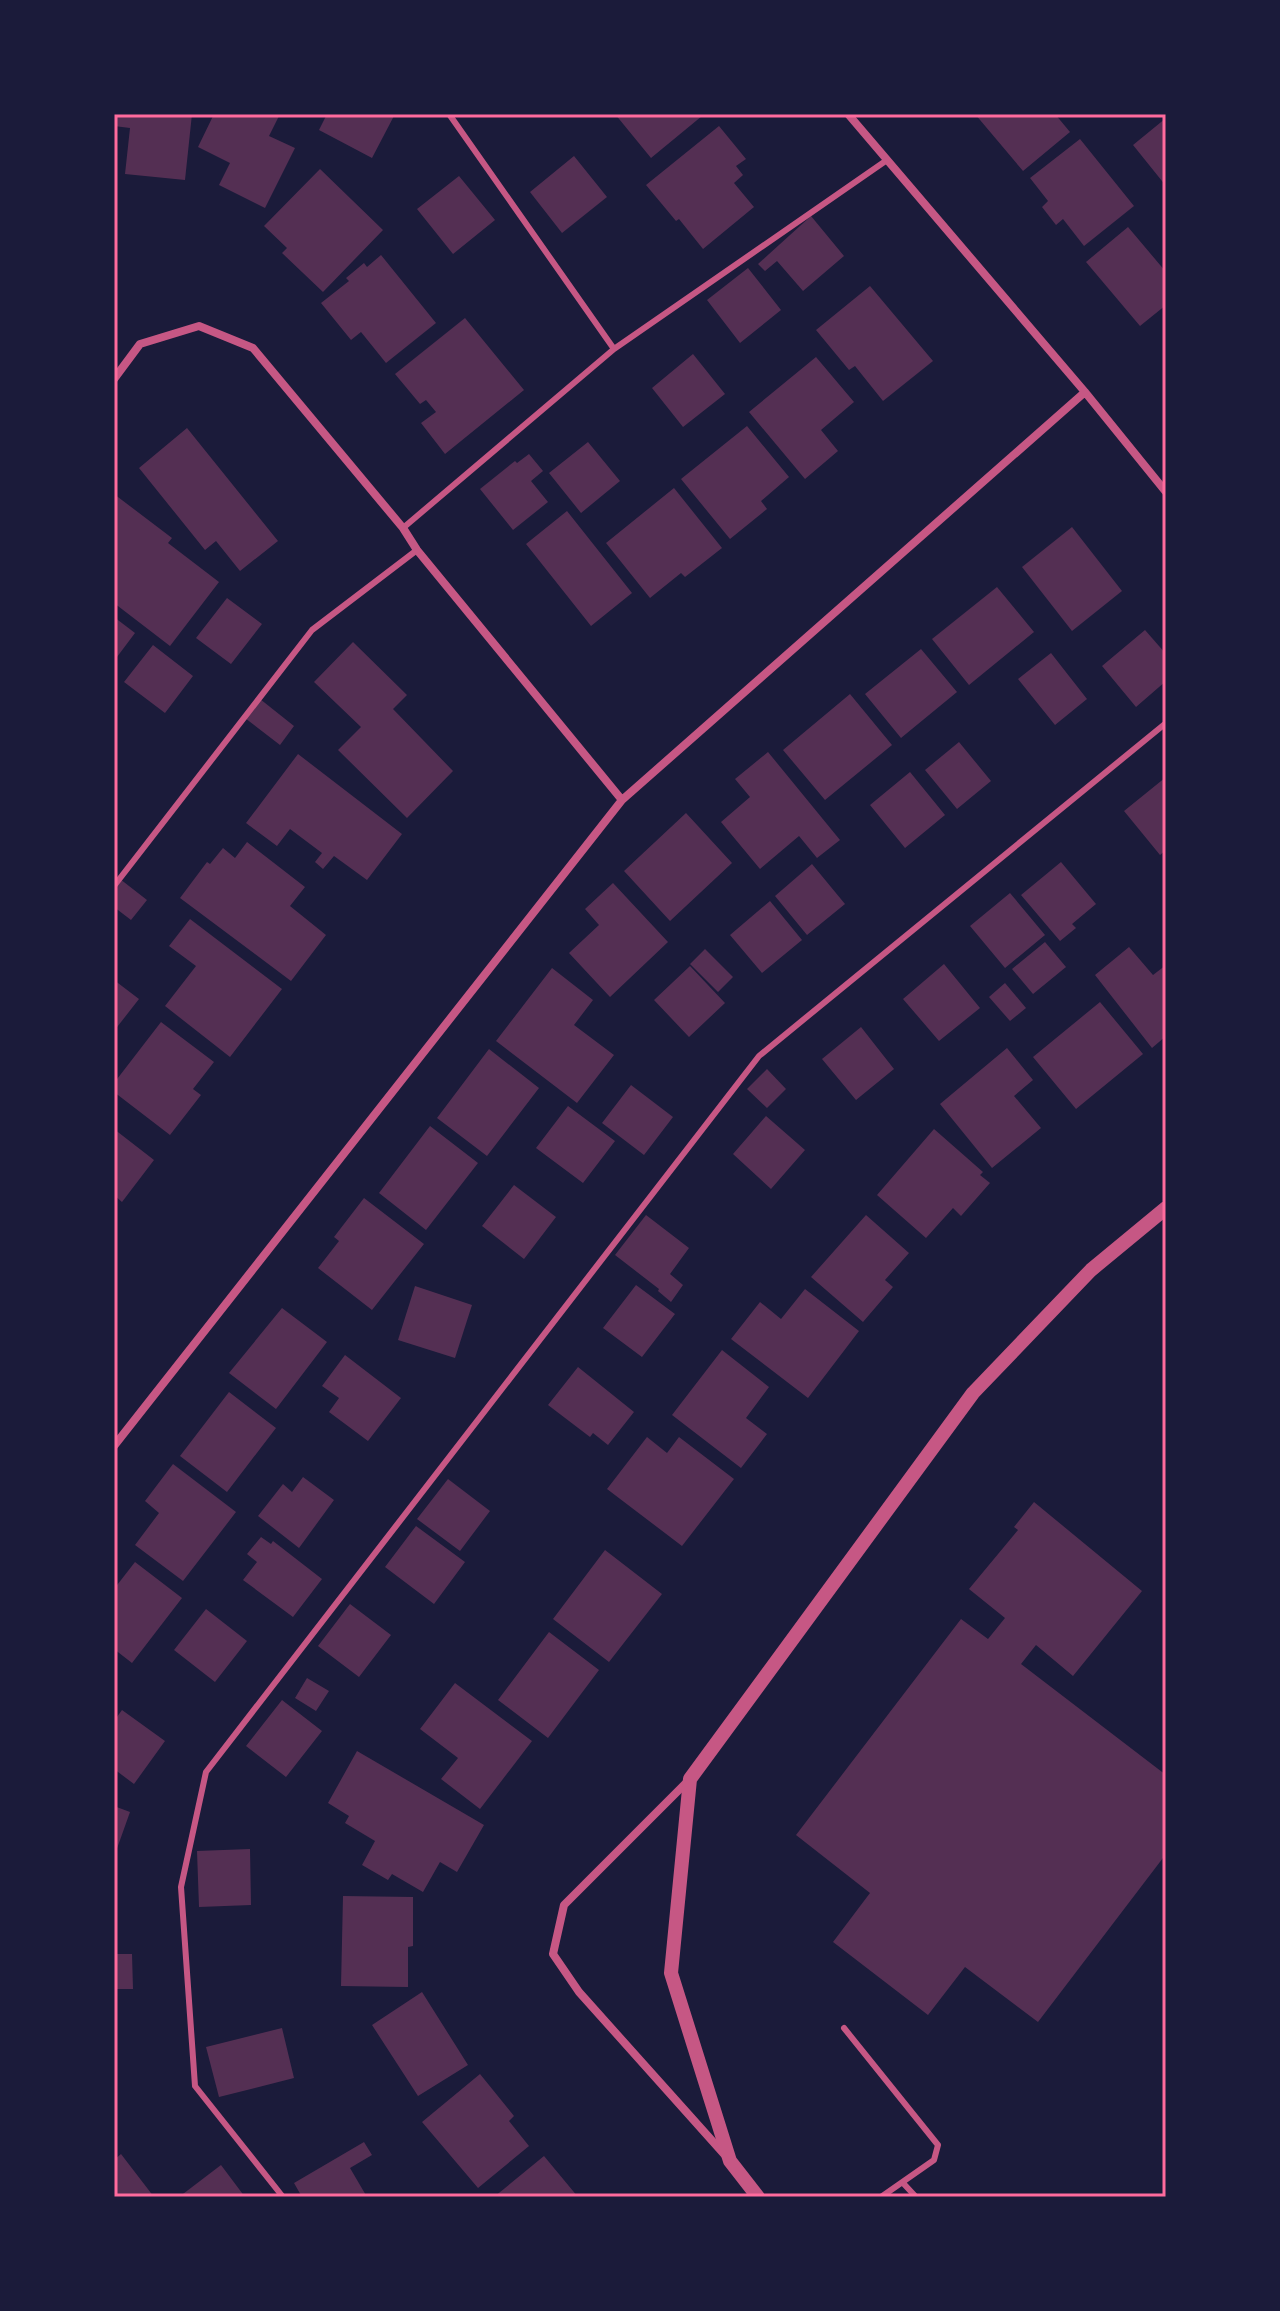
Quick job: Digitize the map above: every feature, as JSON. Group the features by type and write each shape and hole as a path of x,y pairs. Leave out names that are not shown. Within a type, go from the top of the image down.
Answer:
{"street":[{"path":"848,114 1166,492"},
{"path":"114,379 140,344 199,326 253,348 622,800"},
{"path":"114,1446 622,800 1085,392"},
{"path":"758,2197 730,2161 579,1992 553,1954 564,1905 690,1779 973,1393 1091,1270 1166,1208"},
{"path":"690,1779 671,1973 730,2161"}],"lane":[{"path":"449,114 614,349"},
{"path":"403,528 614,349 887,160"},
{"path":"114,886 312,630 417,550"},
{"path":"283,2197 195,2086 181,1887 206,1772 759,1056 1166,723"},
{"path":"844,2028 938,2145 934,2160 881,2197"},
{"path":"903,2183 916,2197"}],"building":[{"path":"114,114 192,114 185,180 125,174 130,128 114,126"},
{"path":"214,114 280,114 269,136 295,148 265,208 219,185 230,163 198,147"},
{"path":"327,114 395,114 372,158 319,130"},
{"path":"615,114 700,114 702,116 651,158"},
{"path":"975,114 1055,114 1070,132 1023,171"},
{"path":"1166,118 1166,186 1133,145"},
{"path":"719,126 746,159 736,166 743,175 734,183 754,207 703,249 646,185"},
{"path":"1080,139 1134,206 1084,246 1063,219 1056,225 1042,207 1048,201 1030,178"},
{"path":"574,156 607,197 562,233 530,192"},
{"path":"320,169 383,230 323,292 282,253 287,248 264,226"},
{"path":"459,176 495,220 453,254 417,209"},
{"path":"811,216 844,256 803,291 777,261 765,271 758,264"},
{"path":"1128,227 1166,272 1166,305 1140,326 1086,262"},
{"path":"381,255 436,323 386,363 361,332 351,340 321,303 349,281 346,278 364,263 367,267"},
{"path":"748,268 781,310 740,343 707,300"},
{"path":"870,286 933,361 883,401 855,366 849,370 816,330"},
{"path":"465,318 524,390 445,454 421,423 436,412 426,400 420,404 395,374"},
{"path":"693,354 725,394 683,427 652,388"},
{"path":"816,357 854,402 821,430 838,451 805,479 749,412"},
{"path":"747,426 789,477 761,501 767,509 730,539 681,479"},
{"path":"187,428 278,541 240,571 216,541 205,550 139,468"},
{"path":"588,442 620,481 581,513 549,473"},
{"path":"529,454 543,471 531,481 548,502 513,530 480,489 515,461 517,463"},
{"path":"674,488 722,548 685,577 681,573 650,598 606,543"},
{"path":"114,494 172,538 168,543 219,582 170,646 114,603"},
{"path":"567,511 632,593 591,626 526,544"},
{"path":"1072,527 1122,591 1072,631 1022,567"},
{"path":"997,587 1034,632 969,685 932,639"},
{"path":"227,598 262,624 231,664 196,638"},
{"path":"114,617 135,633 114,661"},
{"path":"1145,630 1166,654 1166,681 1136,707 1102,666"},
{"path":"353,642 407,695 393,709 453,771 407,818 338,750 361,727 314,682"},
{"path":"153,645 193,676 165,713 124,682"},
{"path":"921,649 957,692 901,738 865,694"},
{"path":"1051,653 1087,699 1055,725 1018,679"},
{"path":"850,694 892,745 825,800 783,750"},
{"path":"260,699 294,726 280,745 245,718"},
{"path":"959,742 991,781 957,809 925,770"},
{"path":"768,752 840,840 817,858 799,836 760,869 721,822 750,797 735,779"},
{"path":"298,754 402,834 367,880 334,856 323,869 315,862 322,853 290,829 277,846 246,823"},
{"path":"910,772 945,815 905,848 870,805"},
{"path":"1166,777 1166,850 1160,855 1124,811"},
{"path":"686,813 732,863 670,921 624,871"},
{"path":"247,842 305,887 290,906 326,935 291,981 180,898 207,862 210,864 223,848 235,858"},
{"path":"1061,862 1096,904 1072,924 1076,928 1060,941 1021,895"},
{"path":"812,864 845,904 807,935 775,896"},
{"path":"120,879 147,900 131,920 114,907 114,887"},
{"path":"613,883 668,942 610,997 569,953 599,925 585,909"},
{"path":"1010,893 1045,935 1005,968 970,926"},
{"path":"770,901 802,940 762,973 730,935"},
{"path":"190,919 282,989 230,1057 165,1006 196,966 169,946"},
{"path":"1045,942 1066,967 1033,994 1012,969"},
{"path":"1129,947 1153,975 1166,965 1166,1036 1152,1048 1095,975"},
{"path":"705,949 733,977 718,992 690,964"},
{"path":"944,964 980,1008 939,1041 903,999"},
{"path":"690,966 725,1003 689,1037 654,1000"},
{"path":"552,968 593,1000 574,1025 614,1055 577,1103 496,1041"},
{"path":"114,980 139,999 114,1031"},
{"path":"1005,983 1026,1008 1010,1021 989,997"},
{"path":"1100,1002 1143,1054 1076,1109 1033,1057"},
{"path":"161,1022 214,1062 193,1089 201,1095 170,1135 114,1092 114,1083"},
{"path":"861,1027 894,1069 856,1100 822,1059"},
{"path":"1007,1048 1033,1080 1014,1096 1041,1128 992,1168 940,1104"},
{"path":"489,1049 539,1088 487,1156 437,1118"},
{"path":"767,1069 786,1089 767,1108 747,1089"},
{"path":"631,1085 673,1117 644,1155 602,1123"},
{"path":"568,1106 615,1141 583,1183 536,1148"},
{"path":"766,1116 805,1150 771,1189 733,1154"},
{"path":"430,1126 478,1163 426,1230 379,1193"},
{"path":"114,1129 154,1160 122,1202 114,1195"},
{"path":"934,1129 983,1172 980,1175 990,1183 961,1216 953,1208 926,1238 877,1195"},
{"path":"514,1185 556,1217 524,1259 482,1226"},
{"path":"364,1198 424,1244 372,1310 318,1268 339,1241 334,1237"},
{"path":"646,1215 689,1248 670,1274 683,1285 671,1302 615,1255"},
{"path":"866,1215 909,1253 885,1280 893,1287 863,1322 811,1277"},
{"path":"636,1285 675,1314 642,1357 603,1328"},
{"path":"415,1286 472,1305 455,1358 398,1340"},
{"path":"805,1289 859,1331 808,1398 731,1339 760,1302 781,1319"},
{"path":"282,1308 327,1342 276,1409 229,1373"},
{"path":"722,1350 769,1387 746,1418 767,1434 741,1468 672,1415"},
{"path":"345,1355 401,1398 368,1441 329,1412 339,1398 322,1386"},
{"path":"578,1367 634,1412 608,1445 593,1433 590,1437 548,1405"},
{"path":"229,1392 276,1428 227,1492 180,1456"},
{"path":"647,1437 667,1453 679,1437 734,1479 682,1546 607,1489"},
{"path":"173,1464 236,1512 183,1581 135,1545 159,1513 145,1501"},
{"path":"303,1477 334,1500 299,1548 258,1516 283,1484 292,1492"},
{"path":"448,1479 490,1511 460,1551 417,1519"},
{"path":"1034,1502 1142,1591 1073,1676 1036,1645 1021,1664 1166,1775 1166,1854 1038,2022 965,1967 928,2015 833,1942 870,1893 796,1835 961,1619 988,1639 1005,1618 969,1589 1018,1530 1014,1527"},
{"path":"416,1526 465,1562 434,1604 385,1567"},
{"path":"261,1537 271,1544 273,1541 322,1579 293,1617 243,1580 257,1562 247,1554"},
{"path":"605,1550 662,1594 609,1662 553,1619"},
{"path":"135,1562 182,1598 132,1663 114,1649 114,1589"},
{"path":"350,1604 391,1635 359,1677 318,1646"},
{"path":"206,1609 247,1641 215,1682 174,1650"},
{"path":"549,1632 599,1670 548,1738 498,1700"},
{"path":"307,1678 329,1691 316,1711 295,1698"},
{"path":"455,1683 532,1741 480,1809 441,1779 458,1758 420,1729"},
{"path":"282,1700 322,1731 286,1777 246,1746"},
{"path":"122,1710 165,1741 134,1784 114,1769 114,1721"},
{"path":"357,1751 484,1825 457,1872 440,1862 423,1892 392,1874 388,1880 362,1865 375,1841 345,1823 349,1816 328,1803"},
{"path":"114,1806 130,1812 114,1857"},
{"path":"250,1849 251,1905 199,1907 197,1851"},
{"path":"343,1896 413,1897 413,1946 408,1947 408,1987 341,1986"},
{"path":"114,1954 132,1954 133,1989 114,1989"},
{"path":"422,1992 468,2065 418,2096 372,2025"},
{"path":"282,2028 294,2078 219,2097 206,2047"},
{"path":"480,2074 514,2116 509,2121 529,2146 478,2188 422,2122"},
{"path":"364,2142 372,2155 350,2168 367,2197 302,2197 294,2183"},
{"path":"121,2154 154,2197 114,2197 114,2160"},
{"path":"544,2156 578,2197 494,2197"},
{"path":"221,2165 245,2197 179,2197"}]}
